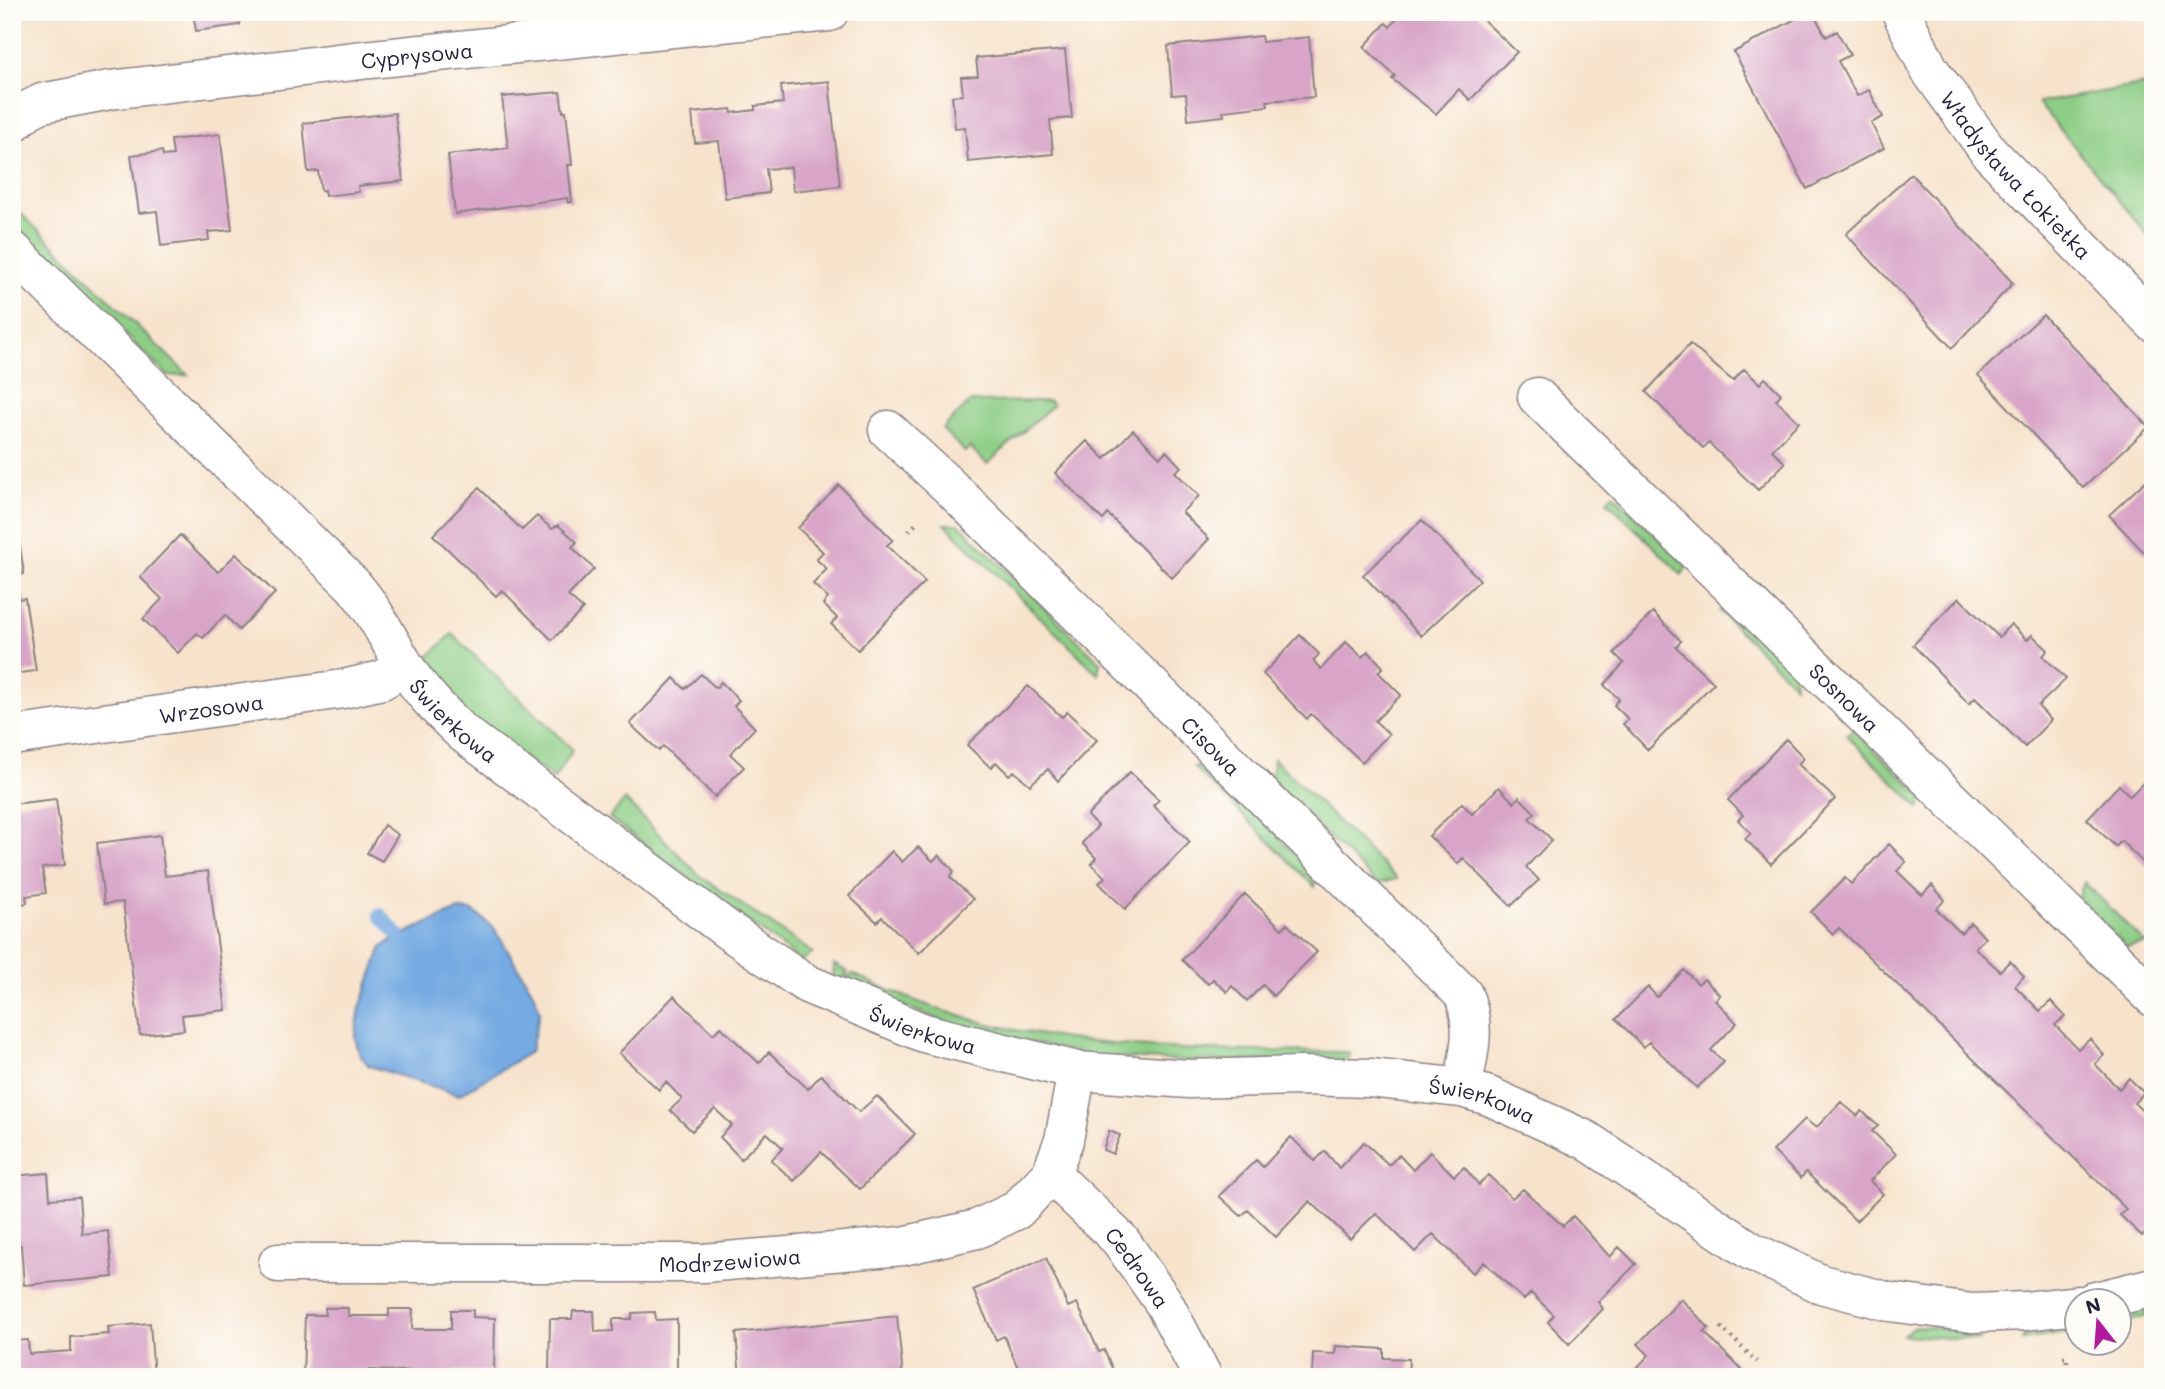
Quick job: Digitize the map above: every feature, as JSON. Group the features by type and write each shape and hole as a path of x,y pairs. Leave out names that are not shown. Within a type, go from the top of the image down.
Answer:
{"street":[{"name":"Cyprysowa","path":"12,124 42,103 110,90 362,60 829,12"},
{"name":"Władysława Łokietka","path":"1901,12 1929,69 1989,152 2153,321"},
{"name":"Świerkowa","path":"12,250 353,586 375,612 405,667 430,702 463,733 729,931 807,984 924,1033 1077,1071 1189,1079 1300,1076 1370,1078 1462,1088 1489,1096 1586,1140 1743,1246 1821,1284 1891,1303 1972,1313 2026,1311 2064,1306"},
{"name":"Sosnowa","path":"1537,397 2153,997"},
{"name":"Cisowa","path":"888,430 949,486 1463,994 1472,1033 1462,1088"},
{"name":"Wrzosowa","path":"12,736 343,689 382,680 405,667"},
{"name":"Modrzewiowa","path":"278,1263 704,1263 903,1246 977,1229 1017,1210 1051,1174 1064,1140 1077,1071"},
{"name":"Cedrowa","path":"1051,1174 1120,1240 1164,1303 1203,1377"},
{"path":"2134,1291 2153,1287"}],"path":[{"path":"909,531 917,523"},
{"path":"1720,1327 1757,1362"},
{"path":"2063,1357 2067,1357 2066,1377"}],"green space":[{"path":"2153,83 2153,241 2038,103"},
{"path":"12,205 188,375 168,376 12,225"},
{"path":"1050,401 1053,405 987,464 970,447 965,452 942,429 970,402"},
{"path":"1613,494 1687,566 1682,575 1607,501"},
{"path":"945,524 959,524 1100,662 1098,674"},
{"path":"1728,607 1794,671 1795,685 1719,611"},
{"path":"452,634 573,750 554,779 465,715 422,663"},
{"path":"1853,729 1923,797 1920,808 1846,735"},
{"path":"1274,759 1397,879 1377,884 1270,780"},
{"path":"1203,764 1316,874 1315,887 1194,767"},
{"path":"625,800 700,876 813,953 801,961 609,818"},
{"path":"2084,882 2145,943 2127,947 2078,899"},
{"path":"834,964 848,972 845,976 849,978 852,974 938,1009 999,1026 1049,1036 1098,1043 1199,1050 1349,1052 1349,1060 1184,1061 1096,1057 953,1025 833,979"},
{"path":"2142,1309 2150,1315 2134,1320 2134,1311"},
{"path":"1914,1326 1971,1331 1980,1340 1903,1335"},
{"path":"2064,1326 2064,1334 2022,1340 2028,1330"}],"water":[{"path":"458,910 473,911 494,928 532,990 540,1011 530,1052 459,1095 369,1066 359,1053 355,1037 360,1008 382,947 399,936"}],"building":[{"path":"12,12 39,12 39,14 12,17"},
{"path":"193,12 238,12 240,25 196,31"},
{"path":"1391,12 1475,12 1517,52 1470,100 1459,89 1436,114 1392,79 1395,76 1364,47 1386,23 1390,27 1397,18"},
{"path":"1674,12 1705,12 1705,13 1677,21"},
{"path":"1808,12 1813,12 1826,37 1837,31 1850,55 1838,61 1857,96 1869,90 1883,117 1871,123 1884,148 1807,189 1734,52"},
{"path":"1261,36 1262,42 1309,37 1314,97 1267,101 1268,106 1223,111 1224,116 1188,120 1186,94 1172,95 1168,46"},
{"path":"1065,50 1072,118 1050,120 1053,154 968,162 965,127 955,128 952,96 963,95 961,77 978,76 976,58"},
{"path":"829,81 840,186 793,191 791,167 766,169 769,193 725,198 719,141 695,143 692,113 731,109 732,113 755,110 755,106 783,103 781,86"},
{"path":"560,92 563,112 566,111 572,165 568,165 572,202 568,203 567,198 455,214 448,155 508,148 502,97"},
{"path":"395,113 403,181 358,186 359,192 325,196 324,190 321,191 318,171 308,172 303,123"},
{"path":"220,134 232,230 208,232 209,240 161,246 157,211 139,213 131,155 162,151 163,156 173,155 171,140"},
{"path":"1911,174 2013,283 1952,348 1846,234"},
{"path":"2043,315 2149,427 2083,488 1978,375"},
{"path":"1690,344 1733,381 1744,369 1760,384 1765,378 1781,394 1776,400 1799,422 1772,450 1785,463 1758,490 1709,443 1703,448 1646,392"},
{"path":"1133,430 1160,457 1166,451 1181,467 1175,472 1199,496 1182,512 1209,539 1172,578 1108,514 1103,520 1055,473 1087,441 1105,459"},
{"path":"2153,474 2153,562 2109,515"},
{"path":"839,485 893,540 887,545 925,582 858,650 831,624 837,618 823,604 828,598 813,584 827,569 816,559 823,552 798,528"},
{"path":"479,488 522,530 537,516 552,529 558,525 577,542 572,547 594,569 568,596 583,609 552,640 502,590 496,596 433,535"},
{"path":"1422,520 1480,580 1421,636 1363,575"},
{"path":"180,535 218,572 236,554 275,593 239,630 225,615 203,638 197,633 178,653 143,619 162,599 140,577"},
{"path":"19,540 24,574 16,575 19,599 25,598 36,671 12,674 12,541"},
{"path":"1959,598 1999,637 2011,624 2027,640 2032,635 2048,650 2043,656 2066,679 2038,706 2051,720 2025,747 1975,698 1969,704 1913,645"},
{"path":"1653,612 1681,641 1676,647 1714,683 1648,750 1623,724 1628,719 1614,705 1619,699 1604,685 1624,663 1614,653"},
{"path":"1300,635 1319,654 1313,661 1321,669 1346,642 1362,657 1368,651 1383,667 1378,672 1401,695 1375,721 1389,734 1362,762 1311,714 1307,719 1263,674"},
{"path":"701,674 716,688 721,682 739,700 734,706 755,728 730,754 744,767 715,797 663,746 659,751 630,724 674,678 685,689"},
{"path":"1028,686 1062,717 1067,712 1097,740 1058,781 1048,769 1030,785 1014,771 1009,775 996,762 991,768 967,745"},
{"path":"1786,739 1804,758 1798,764 1835,799 1771,864 1745,839 1751,833 1738,820 1743,815 1728,800"},
{"path":"1130,772 1159,800 1153,805 1190,842 1125,909 1099,883 1105,877 1091,864 1096,858 1082,843 1098,826 1087,816"},
{"path":"2153,773 2153,872 2121,841 2116,847 2087,819 2119,785 2130,796"},
{"path":"1499,787 1514,803 1519,797 1535,813 1529,818 1552,840 1526,867 1539,880 1511,906 1463,858 1458,864 1429,836 1462,803 1472,814"},
{"path":"56,799 65,865 42,868 46,893 26,896 27,903 12,906 12,804"},
{"path":"384,825 398,835 382,861 367,853"},
{"path":"160,835 165,876 208,871 226,1010 182,1015 184,1030 140,1035 123,902 104,904 97,843"},
{"path":"1889,844 1906,862 1897,871 1922,895 1932,885 1945,900 1936,909 1961,933 1971,923 1985,938 1975,948 2000,971 2010,961 2024,976 2015,986 2040,1011 2051,1001 2065,1016 2055,1025 2078,1049 2090,1039 2104,1055 2095,1064 2119,1089 2129,1078 2144,1093 2134,1103 2153,1121 2153,1225 2142,1236 2120,1215 2126,1209 1903,990 1839,928 1833,934 1811,912 1845,878 1851,884"},
{"path":"918,847 933,861 939,855 954,871 950,877 973,899 919,953 882,917 877,922 849,896 892,851 902,862"},
{"path":"1245,894 1282,929 1287,924 1317,952 1273,996 1263,985 1247,1001 1232,986 1227,992 1213,979 1208,984 1182,960"},
{"path":"1684,970 1698,984 1704,979 1720,995 1715,1000 1737,1023 1711,1050 1724,1062 1697,1088 1649,1042 1643,1047 1616,1019 1648,987 1657,997"},
{"path":"674,996 713,1034 721,1027 759,1063 769,1052 808,1089 821,1075 859,1112 877,1096 915,1134 860,1189 821,1152 794,1181 771,1160 783,1148 767,1133 741,1159 720,1137 732,1125 715,1109 692,1131 670,1110 682,1099 666,1082 659,1090 619,1053"},
{"path":"1841,1102 1857,1116 1862,1111 1878,1126 1872,1131 1896,1154 1870,1181 1883,1194 1856,1221 1806,1172 1801,1178 1773,1151 1805,1119 1816,1128"},
{"path":"1109,1131 1120,1135 1113,1154 1103,1150"},
{"path":"1291,1137 1315,1161 1325,1151 1339,1168 1364,1142 1389,1165 1399,1155 1413,1170 1430,1152 1454,1176 1464,1167 1479,1185 1488,1175 1512,1198 1523,1189 1563,1226 1573,1216 1610,1257 1619,1247 1636,1264 1598,1302 1603,1309 1569,1344 1548,1322 1554,1315 1531,1293 1524,1300 1484,1262 1473,1273 1433,1234 1415,1252 1376,1213 1350,1239 1310,1201 1276,1237 1248,1210 1241,1216 1219,1196 1256,1160 1263,1167"},
{"path":"48,1173 50,1199 79,1197 82,1234 108,1231 113,1277 24,1285 21,1245 12,1245 12,1176"},
{"path":"1046,1258 1068,1307 1077,1303 1099,1352 1104,1350 1116,1377 1022,1377 1004,1336 996,1340 973,1290"},
{"path":"1681,1299 1709,1328 1704,1332 1742,1370 1736,1377 1638,1377 1633,1372 1649,1355 1638,1344"},
{"path":"325,1308 348,1308 348,1316 389,1316 389,1309 413,1309 412,1329 451,1329 451,1310 473,1310 473,1317 495,1318 494,1372 453,1371 453,1377 409,1377 409,1371 369,1370 369,1377 303,1377 305,1315 325,1315"},
{"path":"573,1311 594,1311 595,1332 613,1331 613,1319 632,1319 632,1313 655,1312 656,1320 677,1319 677,1375 635,1373 635,1377 591,1377 591,1374 549,1373 550,1319 572,1319"},
{"path":"897,1316 903,1377 740,1377 736,1333"},
{"path":"150,1323 154,1377 12,1377 12,1341 28,1340 29,1354 71,1351 71,1337 109,1334 108,1327"},
{"path":"1336,1346 1384,1349 1384,1358 1409,1359 1408,1377 1312,1377 1313,1353 1335,1354"}],"waterway":[{"path":"380,915 399,936"}]}
